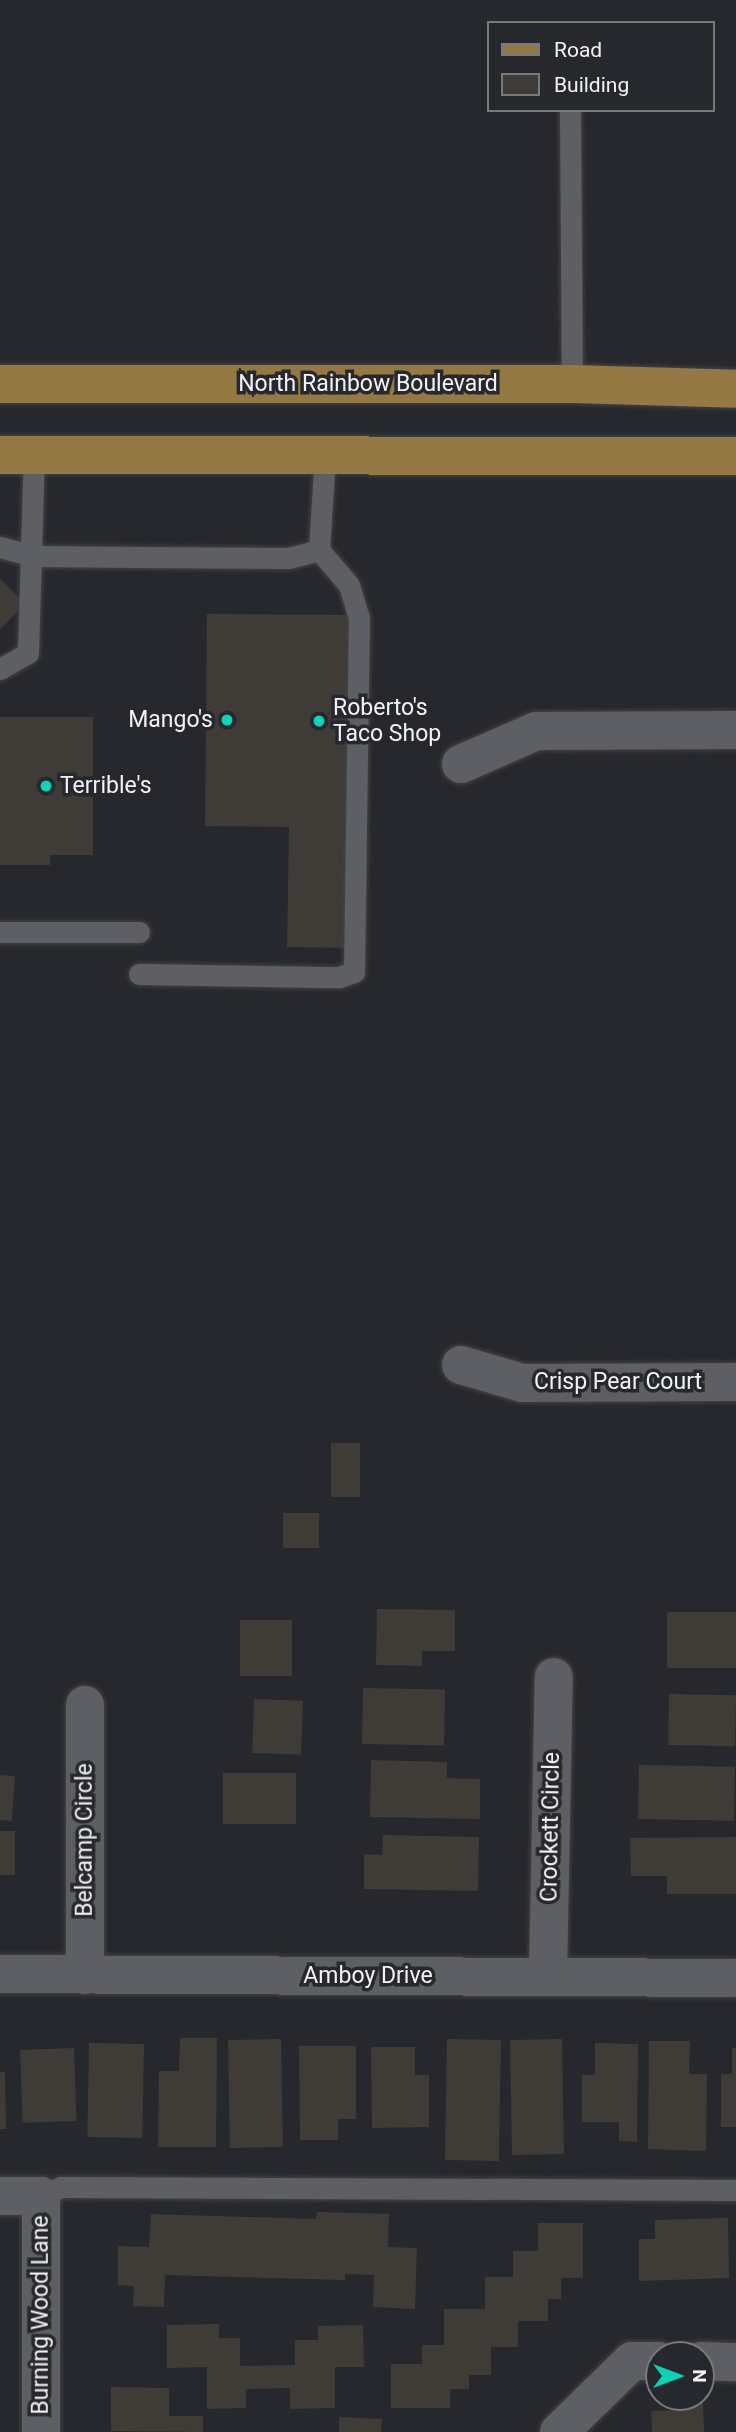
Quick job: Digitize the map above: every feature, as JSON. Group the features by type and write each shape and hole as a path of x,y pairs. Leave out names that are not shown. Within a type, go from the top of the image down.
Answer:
{"main road":[{"name":"North Rainbow Boulevard","path":"0,384 572,384 736,389"},
{"path":"17,454 736,456"}],"street":[{"path":"461,764 536,732 736,730"},
{"name":"Crisp Pear Court","path":"461,1365 522,1383 736,1382"},
{"name":"Crockett Circle","path":"548,1977 554,1677"},
{"name":"Belcamp Circle","path":"85,1705 85,1975"},
{"name":"Amboy Drive","path":"0,1974 736,1978"},
{"name":"Burning Wood Lane","path":"0,2196 41,2196 41,2432"},
{"path":"559,2432 632,2361 645,2361"},
{"path":"715,2361 736,2362"}],"lane":[{"path":"570,112 572,384"},
{"path":"0,669 28,653 33,556 17,454"},
{"path":"139,974 339,977 354,972 359,618 349,584 319,550 325,455"},
{"path":"0,547 33,556 288,558 319,550"},
{"path":"0,932 139,932"},
{"path":"41,2196 61,2187 736,2190"}],"building":[{"path":"0,579 25,604 0,629"},
{"path":"207,614 350,615 346,948 287,947 289,827 205,826"},
{"name":"Terrible's","path":"0,717 93,717 93,855 50,855 50,865 0,865"},
{"path":"331,1443 360,1443 360,1497 331,1497"},
{"path":"283,1513 319,1513 319,1548 283,1548"},
{"path":"377,1609 455,1610 455,1651 422,1651 422,1666 376,1665"},
{"path":"667,1612 736,1612 736,1668 667,1668"},
{"path":"240,1620 292,1620 292,1676 240,1676"},
{"path":"363,1688 445,1689 444,1745 362,1744"},
{"path":"669,1694 736,1695 735,1746 668,1745"},
{"path":"254,1699 303,1701 301,1755 252,1753"},
{"path":"371,1760 447,1762 447,1778 480,1779 480,1819 370,1817"},
{"path":"639,1765 735,1767 734,1821 638,1819"},
{"path":"223,1773 296,1773 296,1824 223,1824"},
{"path":"0,1775 15,1776 12,1821 0,1820"},
{"path":"0,1831 15,1831 15,1875 0,1875"},
{"path":"383,1835 479,1837 478,1891 364,1889 364,1854 382,1855"},
{"path":"736,1837 736,1894 667,1894 667,1876 631,1876 630,1838"},
{"path":"180,2038 217,2038 216,2147 158,2147 159,2071 179,2071"},
{"path":"281,2039 283,2147 230,2148 228,2040"},
{"path":"447,2039 501,2040 499,2161 445,2160"},
{"path":"562,2039 564,2154 512,2155 510,2040"},
{"path":"649,2041 690,2041 689,2074 707,2074 706,2151 648,2149"},
{"path":"89,2043 144,2044 142,2138 87,2137"},
{"path":"595,2043 638,2044 637,2142 619,2141 619,2122 582,2122 582,2075 595,2075"},
{"path":"299,2046 356,2046 356,2119 338,2119 338,2140 300,2140"},
{"path":"371,2047 415,2047 415,2075 429,2075 429,2127 372,2128"},
{"path":"74,2048 77,2121 23,2123 20,2050"},
{"path":"732,2048 736,2048 736,2127 721,2127 721,2074 732,2074"},
{"path":"0,2072 5,2072 6,2129 0,2129"},
{"path":"317,2212 389,2214 388,2247 417,2248 415,2309 373,2307 374,2275 345,2274 345,2280 165,2275 164,2307 133,2306 134,2286 118,2285 118,2246 149,2247 151,2214 316,2219"},
{"path":"728,2218 729,2278 639,2281 639,2239 655,2239 655,2220"},
{"path":"538,2223 583,2223 583,2278 561,2278 561,2299 548,2299 548,2321 518,2321 518,2347 491,2347 491,2375 469,2375 469,2389 450,2389 450,2408 391,2408 391,2364 422,2364 422,2345 444,2345 444,2309 485,2309 485,2277 513,2277 513,2251 538,2251"},
{"path":"219,2324 219,2338 240,2338 240,2366 295,2365 295,2340 318,2340 318,2326 363,2325 364,2367 335,2367 335,2408 290,2409 290,2388 246,2389 246,2408 207,2409 207,2367 167,2368 167,2325"},
{"path":"111,2387 169,2388 169,2416 203,2416 203,2432 111,2431"},
{"path":"651,2411 703,2411 704,2432 652,2432"},
{"path":"339,2417 382,2419 381,2432 339,2432"}],"place":[{"name":"Mango's","path":"227,720"},
{"name":"Roberto's Taco Shop","path":"319,721"},
{"name":"Terrible's","path":"46,786"}]}
